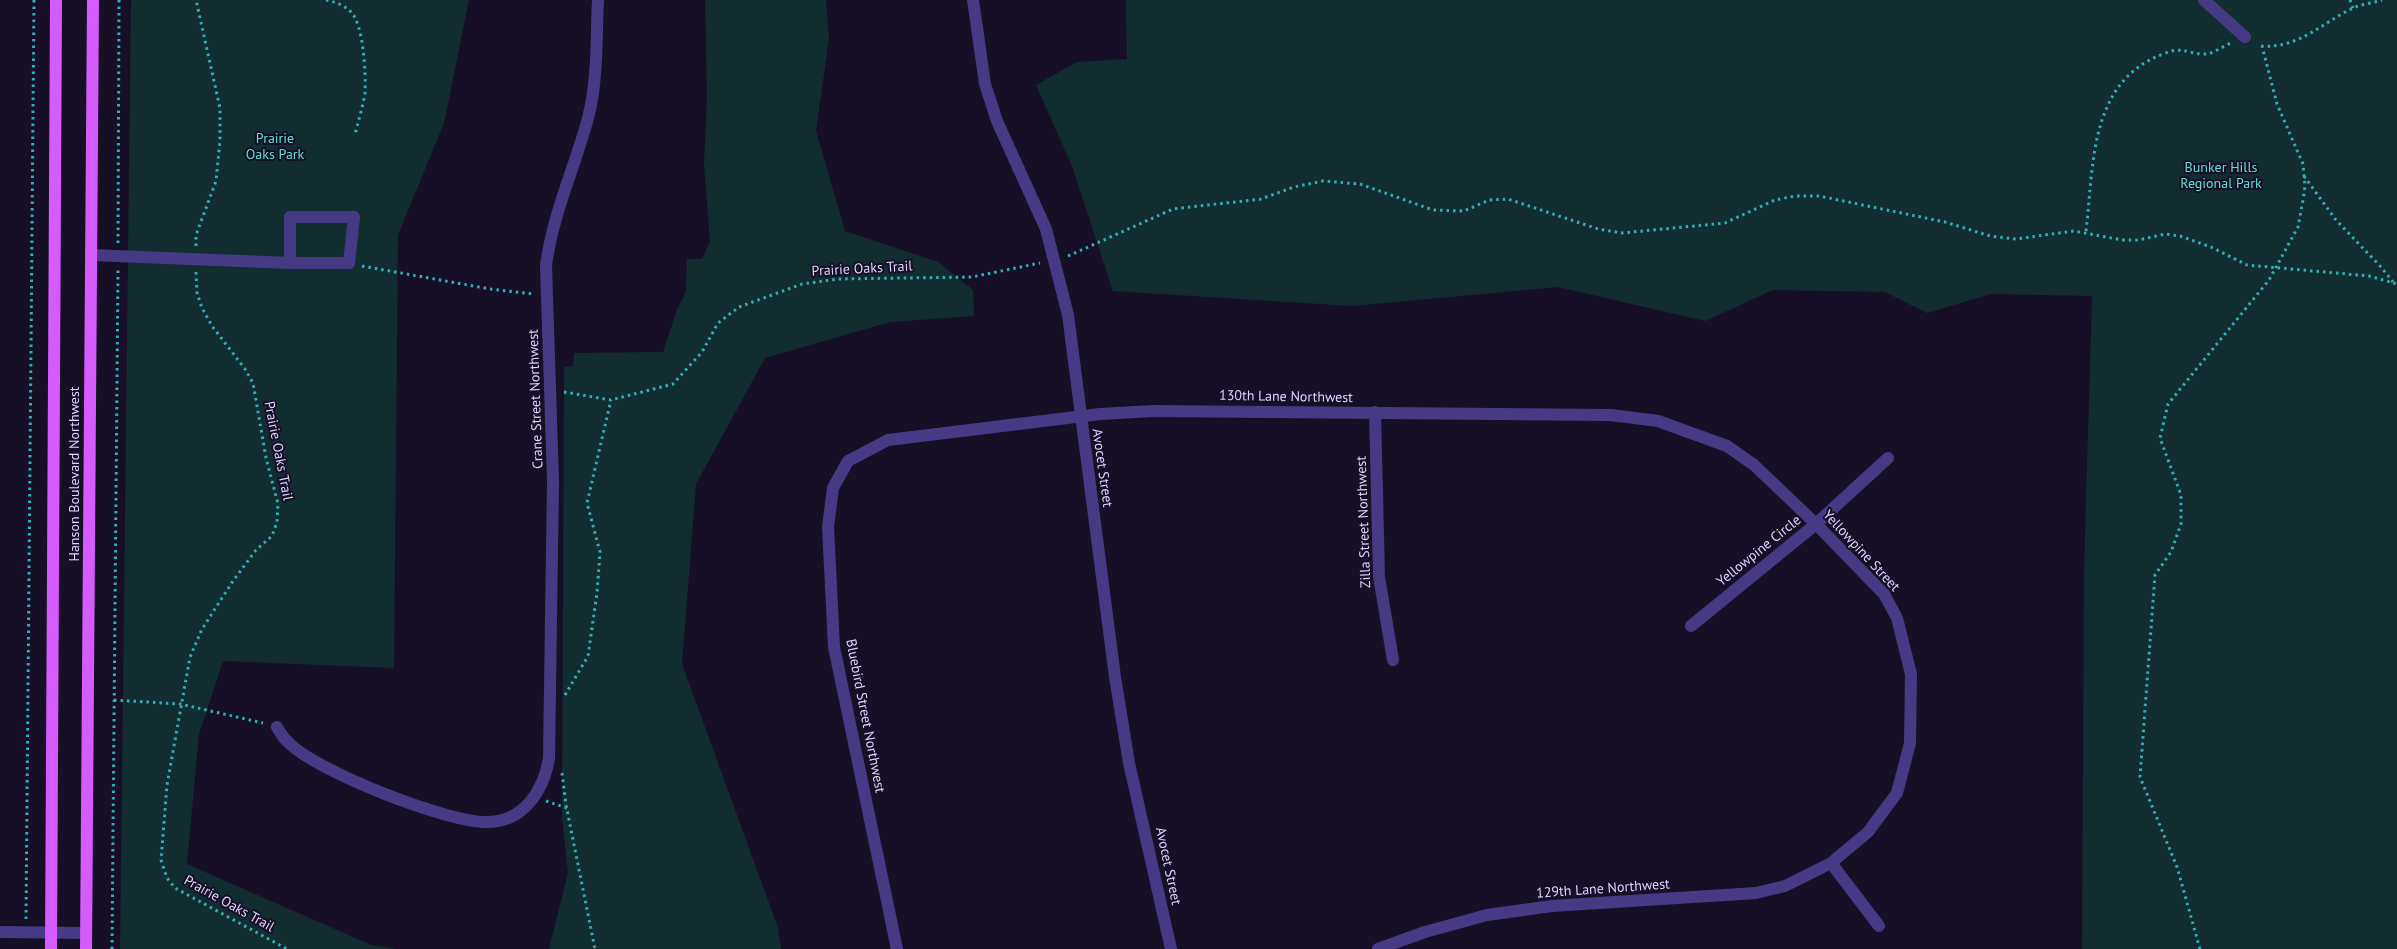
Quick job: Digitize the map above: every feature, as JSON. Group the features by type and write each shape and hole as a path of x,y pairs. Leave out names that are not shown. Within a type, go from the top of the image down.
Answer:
{"main road":[{"name":"Hanson Boulevard Northwest","path":"51,949 56,0"},
{"name":"Hanson Boulevard Northwest","path":"86,949 93,0"}],"street":[{"name":"Crane Street Northwest","path":"534,798 546,774 550,736 553,481 546,265 551,232 589,116 596,64 598,0"},
{"name":"Avocet Street","path":"973,0 985,84 997,121 1046,229 1068,315 1080,416 1126,744 1171,949"},
{"path":"2204,0 2245,37"},
{"path":"91,256 290,263 349,262 354,218 290,218 290,263"},
{"name":"130th Lane Northwest","path":"848,461 888,440 1080,416 1190,411 1611,415 1658,421 1727,446"},
{"name":"Zilla Street Northwest","path":"1375,412 1379,577 1393,660"},
{"name":"Yellowpine Street","path":"1727,446 1754,465 1816,524 1884,594 1898,618 1911,674 1910,743 1897,793 1868,832 1831,863"},
{"name":"Yellowpine Circle","path":"1691,626 1816,524 1888,458"},
{"name":"Bluebird Street Northwest","path":"848,461 833,488 828,527 834,647 897,949"},
{"path":"276,727 288,743 345,778 430,809 472,820 489,822 521,811 534,798"},
{"path":"1831,863 1880,926"},
{"name":"129th Lane Northwest","path":"1378,949 1425,932 1487,915 1552,906 1756,893 1785,886 1831,863"},
{"path":"0,932 86,933"}],"path":[{"path":"26,932 34,0"},
{"path":"118,246 119,0"},
{"name":"Prairie Oaks Trail","path":"196,0 220,108 220,141 216,181 196,235 197,293 202,308 212,326 245,369 253,383 266,458 278,504 277,522 272,536 256,550 232,581 202,628 190,657 180,704 167,785 161,860 163,870 175,888 287,949"},
{"path":"326,0 339,4 352,12 359,28 363,52 365,94 355,135"},
{"path":"2350,0 2353,8"},
{"path":"2200,949 2177,867 2140,777 2155,575 2171,552 2181,524 2181,495 2160,438 2168,404 2269,280 2273,269 2298,227 2304,193 2302,164 2278,104 2262,46 2292,42 2308,36 2353,8 2382,0"},
{"path":"2086,232 2097,131 2105,109 2116,89 2136,69 2160,55 2177,49 2204,54 2245,37"},
{"path":"2304,175 2336,220 2395,284"},
{"path":"1073,255 1173,209 1261,199 1294,187 1323,181 1360,184 1433,210 1464,211 1489,200 1508,199 1598,229 1622,233 1726,223 1775,200 1795,196 1819,196 1945,222 1990,236 2016,239 2074,231 2122,240 2139,240 2165,234 2180,236 2210,247 2247,265 2273,269 2369,276 2395,284"},
{"path":"349,262 490,289 547,295"},
{"name":"Prairie Oaks Trail","path":"549,389 610,400 672,384 702,352 718,323 739,307 802,284 838,279 972,276 1036,264"},
{"path":"112,949 118,268"},
{"path":"562,702 588,656 597,593 600,552 587,502 610,400"},
{"path":"114,700 180,704 276,727"},
{"path":"562,768 566,808 595,949"},
{"path":"534,798 554,806 566,808"}],"green space":[{"name":"Prairie Oaks Park","path":"131,0 469,0 444,123 398,235 394,668 223,661 199,734 187,864 371,945 397,949 120,949"},
{"path":"705,0 826,0 829,38 816,131 845,231 938,262 973,290 974,316 890,322 765,358 696,484 682,664 778,928 781,949 549,949 568,873 562,819 564,367 573,366 574,353 663,352 677,310 686,291 687,259 702,259 710,241 704,164 707,96"},
{"name":"Bunker Hills Regional Park","path":"1126,0 2397,0 2397,949 2082,949 2084,572 2092,296 1991,294 1927,313 1885,292 1773,290 1705,321 1558,287 1352,306 1113,291 1072,166 1036,85 1077,62 1127,59"}]}
